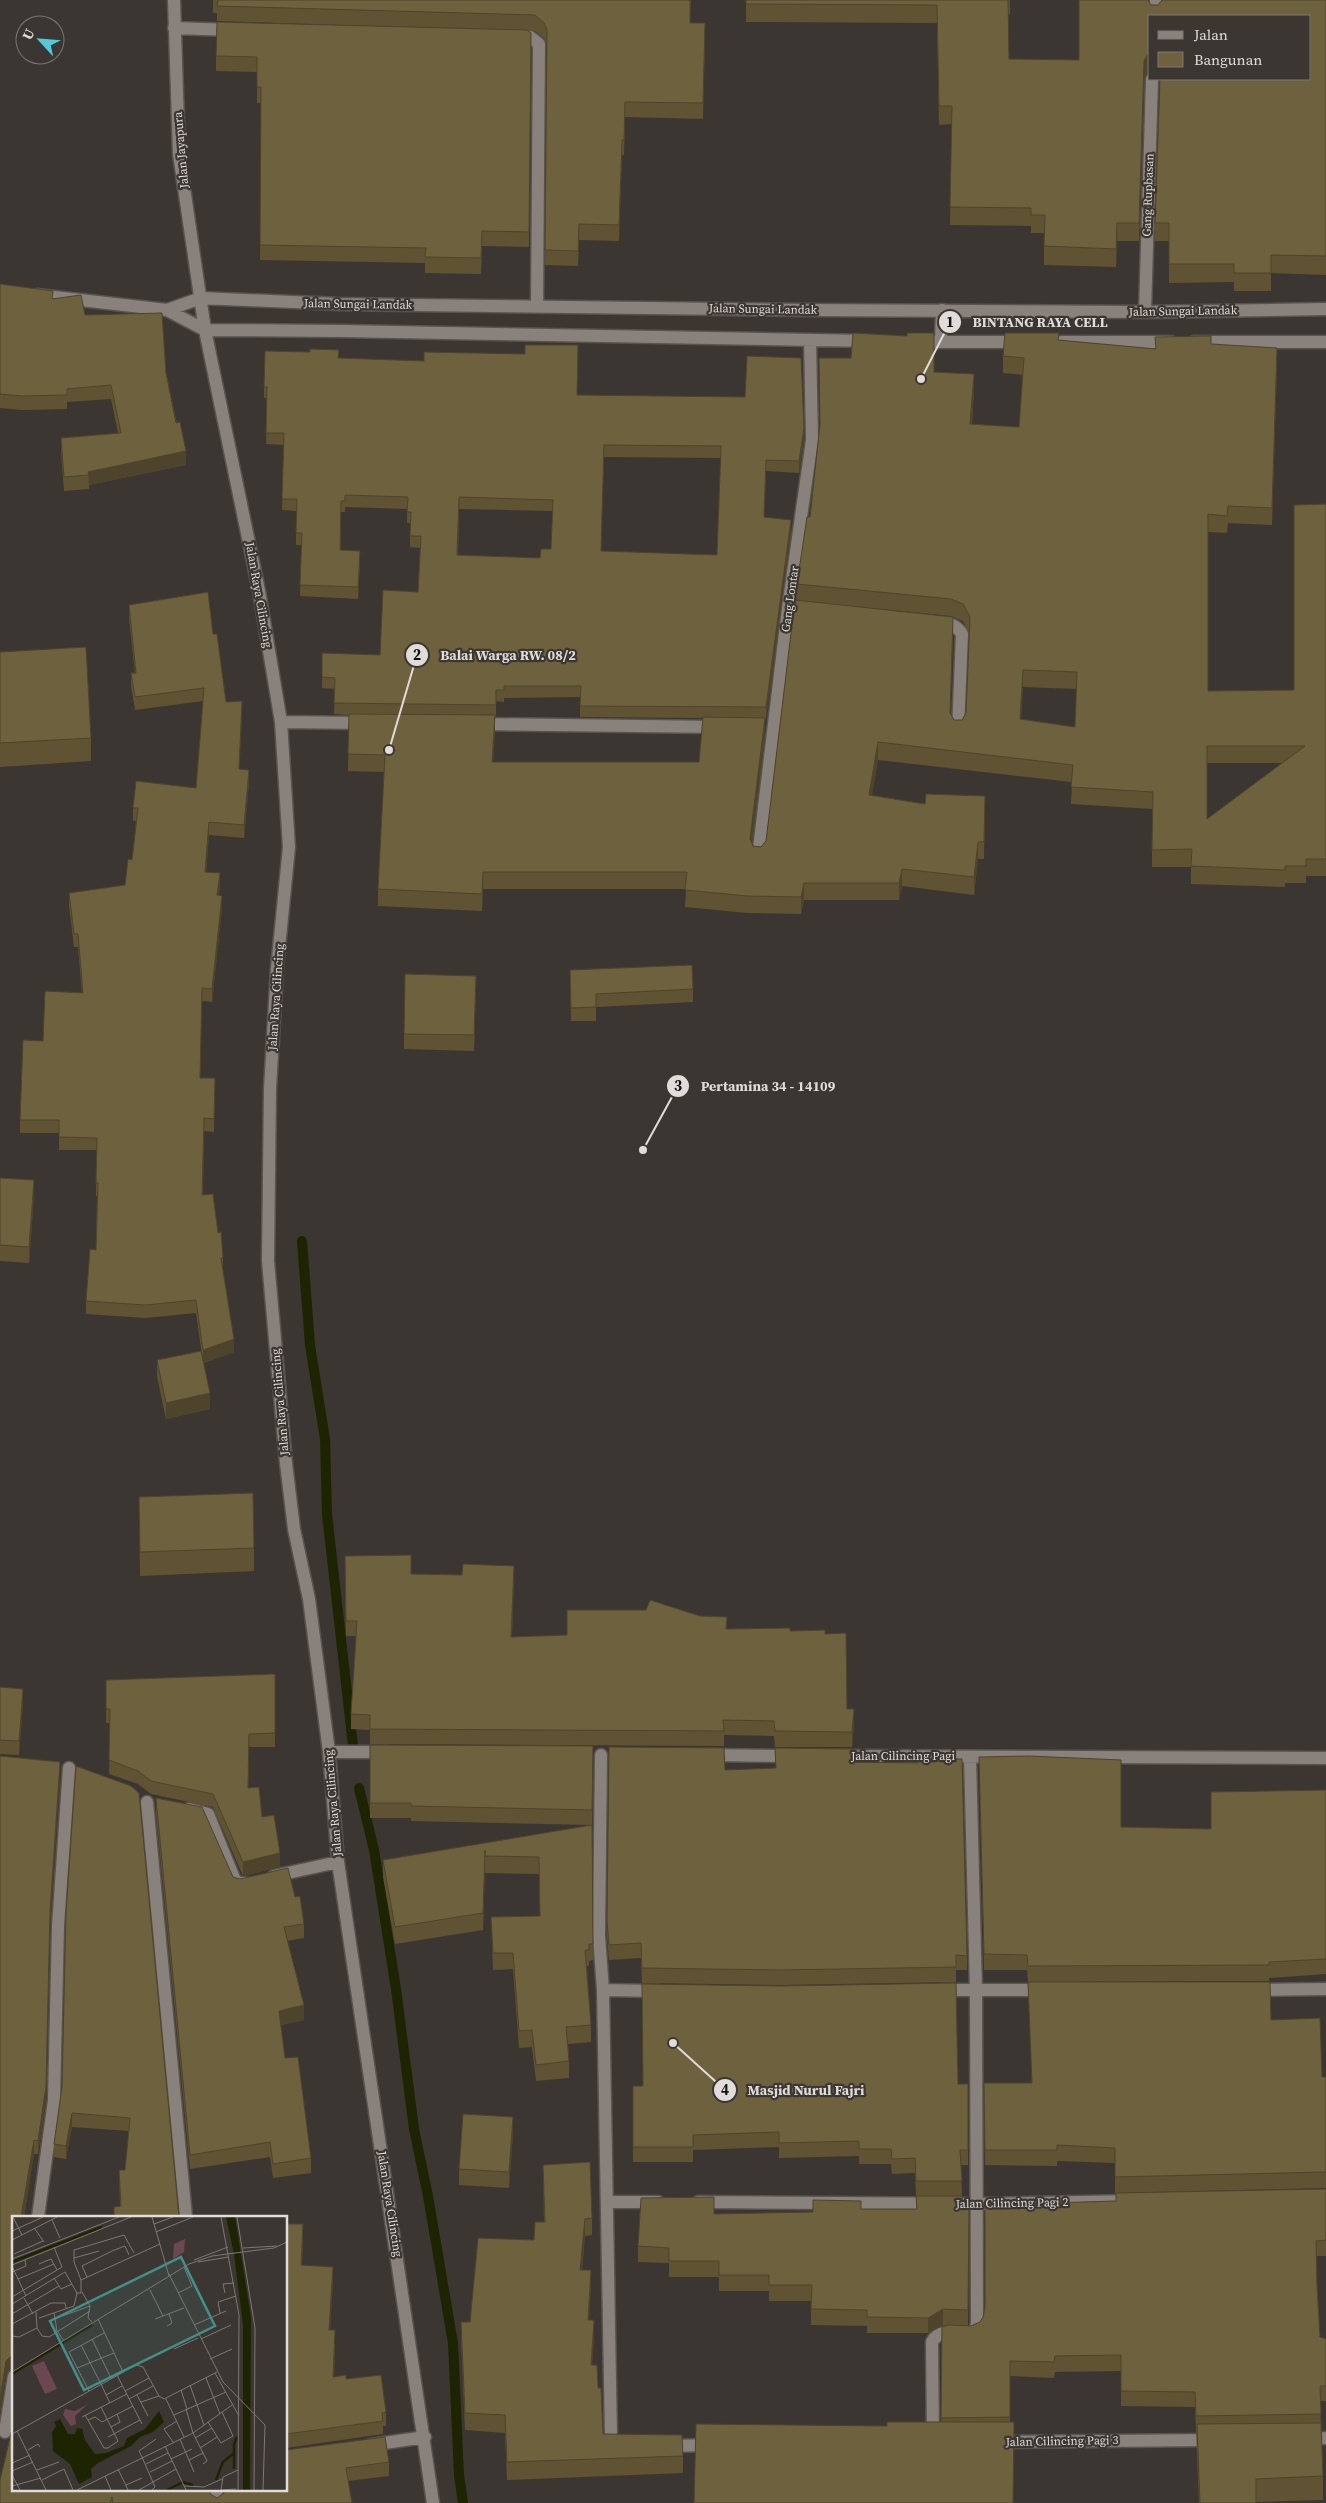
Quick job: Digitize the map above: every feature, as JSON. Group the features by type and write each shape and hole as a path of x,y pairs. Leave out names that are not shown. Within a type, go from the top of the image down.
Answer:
{"street":[{"name":"Jalan Jayapura","path":"174,0 179,154 201,298"},
{"path":"1155,15 1156,0"},
{"path":"174,28 242,30"},
{"path":"501,37 530,37 539,44 537,307"},
{"name":"Gang Rupbasan","path":"1145,312 1152,80"},
{"path":"20,293 167,310 205,330 352,331 886,342"},
{"path":"167,310 201,298"},
{"name":"Jalan Sungai Landak","path":"201,298 338,304 537,307 1145,312 1326,309"},
{"name":"Jalan Raya Cilincing","path":"201,298 205,330 259,591 281,722 289,847 276,968 270,1089 268,1261 276,1358 294,1529 308,1599 329,1752 338,1862 425,2436 433,2503"},
{"path":"941,342 942,310"},
{"name":"Gang Lontar","path":"758,857 769,727 793,609 812,440 810,340"},
{"path":"904,342 1029,342"},
{"path":"1049,342 1326,342"},
{"path":"922,621 950,624 959,628 962,634 958,730"},
{"path":"281,722 378,723"},
{"path":"466,724 735,727"},
{"path":"329,1752 397,1752"},
{"path":"601,1755 599,1936 603,1990 611,2437 618,2445 637,2446"},
{"path":"690,1755 800,1756"},
{"name":"Jalan Cilincing Pagi","path":"820,1756 1326,1758"},
{"path":"933,2443 932,2342 935,2336 941,2333 971,2334 975,2331 976,2323 976,1990 970,1757"},
{"path":"38,2216 54,2100 64,1768 85,1774"},
{"path":"135,1792 152,1803 186,2216"},
{"path":"176,1807 208,1814 238,1885 338,1862"},
{"path":"1239,1990 1326,1989"},
{"path":"603,1990 672,1991"},
{"path":"928,1990 1054,1990"},
{"name":"Jalan Cilincing Pagi 2","path":"688,2202 976,2204 1145,2200"},
{"path":"608,2202 668,2202"},
{"path":"6,2433 12,2390"},
{"path":"360,2446 425,2436"},
{"path":"1296,2439 1326,2438"},
{"name":"Jalan Cilincing Pagi 3","path":"982,2442 1228,2439"},
{"path":"657,2446 726,2445"},
{"path":"216,2490 217,2503"}],"building":[{"path":"218,0 690,0 690,23 705,23 703,103 625,102 619,225 579,224 578,251 545,250 547,29 544,23 535,15 217,6"},
{"path":"746,0 1008,0 1009,59 1079,60 1079,0 1148,0 1151,5 1158,5 1162,0 1326,0 1326,256 1271,255 1271,273 1234,273 1234,264 1169,264 1169,223 1155,223 1160,80 1311,80 1311,15 1148,15 1148,54 1144,61 1139,223 1117,223 1116,249 1044,246 1045,215 1031,215 1031,208 950,207 952,106 939,106 937,5 746,4"},
{"path":"217,22 527,30 531,33 529,232 482,231 481,258 425,257 426,248 260,245 261,87 257,87 257,57 216,56"},
{"path":"0,284 53,291 52,299 81,295 85,315 162,313 166,373 176,423 180,422 186,451 88,472 89,475 64,477 61,438 121,433 111,385 67,389 67,395 22,396 0,394"},
{"path":"853,333 907,336 907,333 934,333 934,372 974,374 970,424 1019,427 1024,358 1003,356 1005,333 1059,333 1058,340 1156,349 1155,337 1211,336 1211,344 1277,348 1272,508 1228,506 1227,516 1208,514 1208,691 1294,690 1294,505 1326,504 1326,859 1306,859 1306,866 1285,866 1285,870 1191,866 1192,849 1152,850 1153,792 1071,787 1073,765 878,742 869,795 925,804 926,794 985,796 984,842 978,842 974,877 902,869 899,883 804,883 801,897 747,896 685,890 687,872 483,872 482,894 378,889 385,755 348,754 349,714 495,715 492,762 699,762 703,717 765,718 750,839 753,846 761,847 766,841 795,600 953,617 950,713 954,720 962,720 966,713 970,617 963,604 951,599 797,584 807,517 810,517 820,424 819,358 851,358","holes":["1023,670 1077,672 1075,727 1020,719","1207,746 1305,746 1207,819"]},
{"path":"525,345 578,345 577,395 745,397 747,356 801,358 804,428 799,461 766,460 764,517 791,520 766,707 580,706 581,686 504,686 504,690 496,690 496,705 334,703 335,678 322,677 322,653 380,655 383,590 418,592 421,536 410,536 411,512 407,512 408,497 345,495 345,501 341,501 340,550 360,551 358,587 300,585 302,533 296,533 297,499 282,499 284,433 266,433 267,387 264,387 265,351 310,352 310,349 339,350 338,358 424,361 424,352 525,354","holes":["604,445 721,446 717,555 601,551","459,497 553,500 551,549 541,549 540,558 457,555"]},
{"path":"208,592 213,634 217,634 226,702 242,701 239,769 249,770 244,825 209,822 205,872 220,873 217,895 222,896 212,989 202,988 200,1078 215,1078 214,1119 204,1118 202,1195 213,1194 218,1233 221,1232 223,1257 221,1258 234,1339 203,1350 196,1300 145,1305 86,1301 90,1249 96,1250 97,1138 59,1137 59,1120 20,1120 23,1040 43,1041 45,991 83,993 78,934 74,934 69,893 125,885 128,859 132,860 138,808 133,808 136,781 196,788 204,688 135,697 131,673 136,673 129,605"},
{"path":"86,647 91,738 0,743 0,652"},
{"path":"692,965 693,989 596,994 596,1007 571,1008 570,970"},
{"path":"405,974 476,976 474,1035 404,1034"},
{"path":"0,1178 34,1180 29,1247 0,1245"},
{"path":"201,1351 210,1393 166,1403 157,1360"},
{"path":"253,1493 254,1548 140,1552 139,1497"},
{"path":"411,1555 411,1574 462,1575 463,1564 514,1566 511,1637 567,1635 567,1610 646,1610 650,1600 700,1616 727,1617 726,1629 790,1628 790,1631 825,1630 825,1634 846,1633 847,1709 854,1709 852,1732 775,1731 774,1721 723,1720 724,1731 370,1729 370,1715 351,1714 357,1621 346,1621 345,1556"},
{"path":"275,1674 275,1733 249,1734 248,1788 259,1787 262,1817 274,1815 280,1853 243,1862 213,1794 151,1781 138,1771 109,1760 110,1709 106,1709 106,1680"},
{"path":"0,1687 23,1689 19,1741 0,1740"},
{"path":"370,1745 593,1746 592,1810 411,1806 411,1803 370,1803"},
{"path":"609,1747 724,1748 725,1770 776,1768 775,1748 852,1749 851,1762 918,1763 918,1759 962,1759 967,1956 956,1955 956,1967 780,1970 642,1968 641,1943 609,1945 607,1921"},
{"path":"0,1756 60,1762 50,1912 46,2086 38,2141 34,2140 21,2216 12,2216 12,2355 6,2361 0,2398"},
{"path":"1029,1756 1121,1760 1121,1827 1211,1829 1211,1792 1326,1790 1326,1959 1269,1962 1269,1965 1028,1966 1027,1955 984,1954 979,1757"},
{"path":"76,1766 131,1786 139,1793 179,2216 114,2216 114,2207 121,2206 119,2170 125,2170 130,2118 72,2113 66,2146 54,2144 62,2087 66,1913"},
{"path":"156,1798 202,1807 233,1877 240,1879 288,1868 295,1897 300,1896 304,1924 284,1927 304,2005 279,2011 285,2058 298,2057 311,2158 273,2164 270,2142 190,2155"},
{"path":"592,1825 593,1944 589,1944 589,1950 585,1950 591,2025 566,2027 569,2061 536,2065 532,2030 519,2031 513,1953 493,1953 491,1917 540,1916 539,1857 485,1856 485,1850 483,1913 395,1927 383,1860"},
{"path":"1028,1982 1270,1982 1271,2020 1320,2018 1322,2077 1326,2077 1326,2172 1115,2177 1115,2148 1057,2145 1057,2150 985,2150 984,2083 1032,2083"},
{"path":"956,1983 958,2084 968,2084 968,2150 960,2150 962,2181 916,2181 915,2158 892,2159 891,2149 859,2149 859,2141 779,2143 779,2132 693,2135 693,2147 633,2147 633,2086 643,2086 642,1984 780,1986"},
{"path":"463,2114 513,2117 509,2172 459,2169"},
{"path":"590,2162 592,2218 585,2219 580,2270 591,2270 588,2320 594,2320 591,2365 597,2365 598,2388 601,2388 603,2434 682,2435 683,2456 507,2462 505,2415 465,2413 461,2322 470,2322 478,2238 534,2240 535,2222 545,2222 543,2165"},
{"path":"1326,2189 1326,2240 1316,2241 1320,2337 1326,2339 1326,2386 1320,2386 1321,2414 1196,2416 1195,2392 1121,2391 1121,2355 1055,2356 1054,2362 1010,2361 1010,2417 941,2418 942,2327 949,2325 971,2326 980,2322 983,2317 985,2307 985,2205 1116,2201 1116,2193"},
{"path":"916,2196 962,2196 963,2206 969,2206 968,2310 943,2309 928,2318 867,2317 867,2310 811,2309 812,2285 769,2285 769,2275 719,2275 719,2261 669,2261 669,2248 638,2246 641,2198 714,2197 714,2214 813,2212 813,2200 861,2201 861,2209 917,2209"},
{"path":"288,2224 303,2224 301,2265 333,2267 329,2330 335,2330 333,2377 346,2375 346,2379 381,2375 386,2412 382,2413 383,2421 288,2434"},
{"path":"887,2422 1014,2422 1013,2503 694,2503 696,2424 887,2426"},
{"path":"1321,2423 1323,2476 1256,2479 1256,2503 1200,2503 1197,2424"},
{"path":"12,2429 12,2490 210,2490 210,2494 217,2498 224,2493 224,2490 288,2490 288,2450 385,2437 389,2462 346,2468 352,2503 113,2503 112,2497 110,2503 0,2503 0,2480"}],"waterway":[{"path":"302,1241 310,1345 325,1439 327,1514 353,1746"},
{"path":"359,1788 374,1850 396,1989 414,2129 428,2196 453,2343 459,2475 463,2503"}],"place":[{"name":"BINTANG RAYA CELL","path":"921,379"},
{"name":"Balai Warga RW. 08/2","path":"389,750"},
{"name":"Pertamina 34 - 14109","path":"643,1150"},
{"name":"Masjid Nurul Fajri","path":"673,2043"}]}
